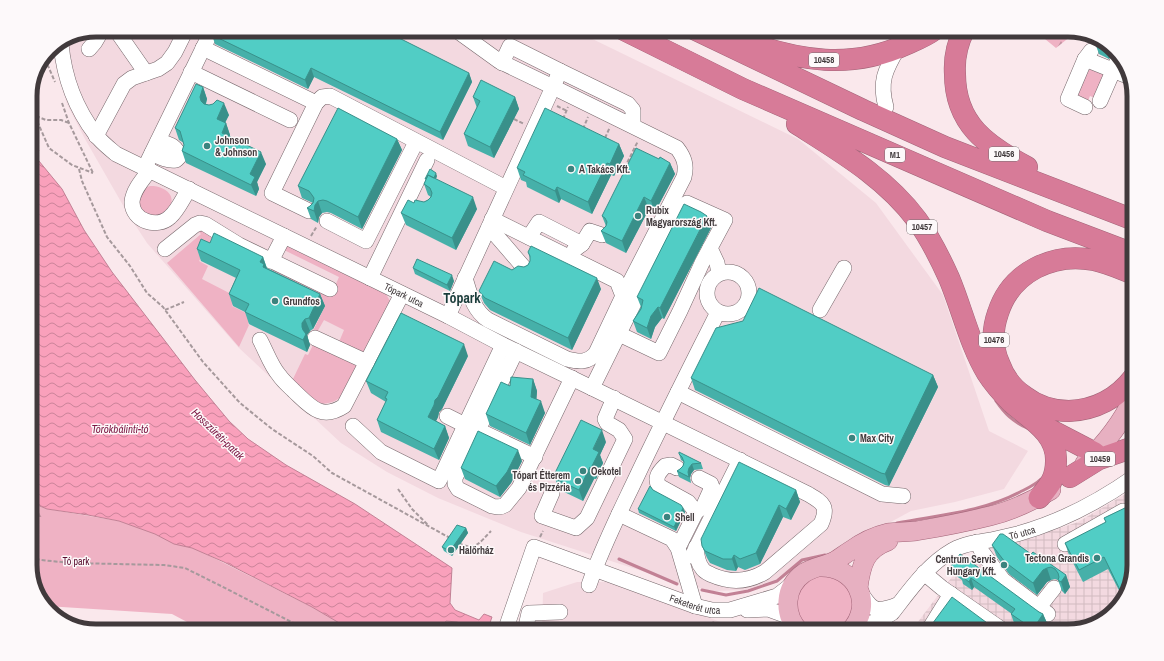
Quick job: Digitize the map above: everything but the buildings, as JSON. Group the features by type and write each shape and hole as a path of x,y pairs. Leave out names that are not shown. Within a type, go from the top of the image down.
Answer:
{"highway":[{"name":"M1","path":"638,37 743,89 1046,221 1127,251"},
{"path":"711,37 863,110 946,147 1127,216"},
{"name":"10458","path":"733,37 798,57 833,60 860,59 874,56 898,48 922,37"},
{"name":"10456","path":"962,37 955,59 955,83 962,113 972,127 989,144 1005,155 1127,216"},
{"name":"10457","path":"743,89 853,160 889,189 904,204 926,232 937,252 987,372 998,388 1011,402 1034,421 1049,435 1053,441 1056,456 1056,470 1053,480 1039,498"},
{"name":"10476","path":"1127,271 1108,264 1082,259 1056,260 1034,268 1024,275 1004,297 996,319 994,346 996,357 1005,377 1019,393 1044,407 1066,411 1088,409 1112,398 1127,385"},
{"name":"10457","path":"1034,421 1095,453"},
{"name":"10459","path":"1070,477 1098,459 1127,449"}],"main road":[{"path":"793,624 787,602 788,595 795,582 805,572 836,560 858,545 889,533 916,530 991,516 1039,498 1070,477 1095,453 1119,422 1127,409"},
{"path":"858,588 862,565 870,552 879,544 916,530"},
{"path":"819,567 839,570 850,577 858,588 861,595 861,610 859,617 854,624"}],"street":[{"path":"89,49 98,37"},
{"path":"121,37 146,73"},
{"path":"96,136 124,84 132,78 158,69 167,63 175,52 182,37"},
{"path":"188,189 170,217 162,222 147,222 136,214 133,208 132,202 136,188 148,169 155,147 208,37"},
{"path":"465,278 475,308 481,315 567,359 581,362 587,361 596,353 623,296 684,177 686,169 682,154 677,148 502,63 466,37"},
{"path":"502,63 510,46 628,104 633,110 638,128"},
{"name":"Tópark utca","path":"61,48 68,78 76,102 84,118 96,136 116,154 808,494 823,504 826,510 825,517 821,524 765,572 747,580 727,580 703,570 699,564 696,548"},
{"path":"203,48 316,103"},
{"path":"886,107 882,91 884,77 886,69 898,48"},
{"path":"1086,107 1068,99 1088,55 1115,66 1121,70"},
{"path":"1100,101 1115,66"},
{"path":"448,316 560,71"},
{"path":"191,72 220,94 290,120"},
{"path":"309,211 272,193 316,103 322,97 330,96 506,188"},
{"path":"327,221 366,240 416,142"},
{"path":"370,278 416,200 427,160"},
{"path":"592,388 618,334 681,208 687,203 725,220 659,353 618,334"},
{"path":"529,237 539,222 582,244"},
{"path":"491,223 529,237 617,281 634,277"},
{"path":"491,223 526,270"},
{"path":"165,249 194,224 205,224 239,245 330,290"},
{"path":"567,256 582,244 590,231 602,235"},
{"path":"271,261 284,236"},
{"path":"710,248 717,263 719,273"},
{"path":"820,310 844,268"},
{"path":"728,271 738,273 745,279 750,290 748,301 741,310 730,314 718,312 711,306 707,297 707,288 711,279 719,273 728,271"},
{"path":"617,281 623,296"},
{"path":"260,340 279,375 305,402 323,412 335,412 344,406 402,294"},
{"path":"589,585 619,514 718,312"},
{"path":"315,338 366,362"},
{"path":"503,345 471,427 455,475 455,484 458,489 492,506 502,507 519,488 535,458 572,378"},
{"path":"353,426 381,452 439,481 516,351"},
{"path":"678,392 882,494 902,496"},
{"path":"552,493 542,516 576,528 587,518 625,439 619,430 607,423 605,419 614,398"},
{"path":"447,416 535,458"},
{"path":"684,568 690,561 740,460"},
{"path":"677,468 671,465 664,466 656,478 656,483 688,502 696,512"},
{"path":"678,548 696,512 703,507 712,487 711,484 699,478"},
{"name":"Tó utca","path":"869,624 892,613 924,573 938,560 954,549 977,542 1019,533 1059,520 1083,509 1127,482"},
{"path":"1114,491 1127,505"},
{"path":"1065,544 1127,508"},
{"path":"619,514 672,539 678,548 695,606"},
{"path":"977,542 981,551 1003,580 1044,611 1054,588"},
{"name":"Feketerét utca","path":"507,624 534,547 595,568 695,606 712,610 730,610 777,596 795,582"},
{"path":"924,573 994,624"},
{"path":"858,588 868,604 873,608 887,609 898,604"},
{"path":"932,624 951,594"},
{"path":"730,610 768,610 791,624"},
{"path":"527,624 529,613 560,612"}],"path":[{"path":"47,63 57,88"},
{"path":"560,125 573,97"},
{"path":"37,118 49,148 79,169 93,173 69,124 62,102"},
{"path":"580,134 593,107"},
{"path":"37,116 46,120 61,120 69,124"},
{"path":"605,138 615,117"},
{"path":"620,164 625,167 638,128"},
{"path":"79,169 82,181 106,237 130,266 147,293 165,310 203,362 245,408 272,429 313,456 332,473 450,538"},
{"path":"165,310 184,302"},
{"path":"398,489 412,509 430,527"},
{"path":"457,542 464,546 471,547 478,544 491,531"},
{"path":"539,539 542,531"},
{"path":"37,559 71,562 164,565 185,568 295,624"}],"shaded area":[{"path":"588,37 798,139 876,203 943,295 989,431 1028,451 1004,489 955,502 911,511 830,555 803,559 775,580 745,590 712,591 679,583 521,532 438,498 387,472 341,443 239,348 147,243 128,214 85,139 67,104 53,55 73,41 84,38"},
{"path":"1127,493 1127,565 1125,580 1123,588 1115,601 1098,616 1091,620 1068,624 916,624 964,561 990,548 1015,543 1078,522"},
{"path":"577,582 612,582 726,624 542,624 543,593"}],"green space":[{"path":"1043,37 1070,37 1056,48"},
{"path":"1094,67 1108,73 1097,99 1090,96 1088,101 1074,95 1083,74"},
{"path":"150,186 162,188 171,196 171,204 162,218 141,213 138,196 145,188"},
{"path":"195,228 221,237 206,249 199,261 208,266 202,279 237,297 232,306 252,316 239,347 167,263 201,234"},
{"path":"287,245 386,294 390,301 365,354 339,342 344,330 324,320 316,334 311,335 325,306 269,278 273,268 331,295 339,277 282,249"},
{"path":"313,345 355,365 358,369 346,390 338,400 324,404 314,403 292,381 305,354 308,355"},
{"name":"Tó park","path":"37,505 47,509 119,521 192,547 312,607 341,624 191,624 172,614 54,606 45,595 38,577"},
{"path":"37,508 44,511 43,519 45,526 44,530 38,533"},
{"path":"831,575 849,586 855,606 847,624 802,624 794,599 797,590 811,577"},
{"path":"446,621 461,624 444,624"}],"water":[{"name":"Törökbálinti-tó","path":"37,159 62,189 84,230 112,272 195,380 229,421 248,439 286,465 355,504 452,568 450,603 455,610 479,620 484,614 492,617 490,624 461,624 446,621 444,624 341,624 312,607 224,562 192,548 174,544 155,534 119,521 47,509 37,505"}],"waterway":[{"path":"996,401 1009,417 1027,428"},
{"path":"897,523 960,512 991,504 1006,499 1034,485 1041,479"},
{"path":"702,590 726,595 748,591 777,581 802,560 825,555"},
{"path":"619,559 677,584"}],"place":[{"name":"Johnson & Johnson","path":"207,146"},
{"name":"A Takács Kft.","path":"571,169"},
{"name":"Rubix Magyarország Kft.","path":"638,216"},
{"name":"Grundfos","path":"275,301"},
{"name":"Max City","path":"852,438"},
{"name":"Oekotel","path":"583,471"},
{"name":"Tópart Étterem és Pizzéria","path":"578,481"},
{"name":"Shell","path":"667,517"},
{"name":"Halőrház","path":"451,550"},
{"name":"Tectona Grandis","path":"1097,558"},
{"name":"Centrum Servis Hungary Kft.","path":"1004,565"}],"district":[{"name":"Tópark","path":"462,298"}],"water label":[{"name":"Hosszúréti-patak","path":"218,434"}]}
